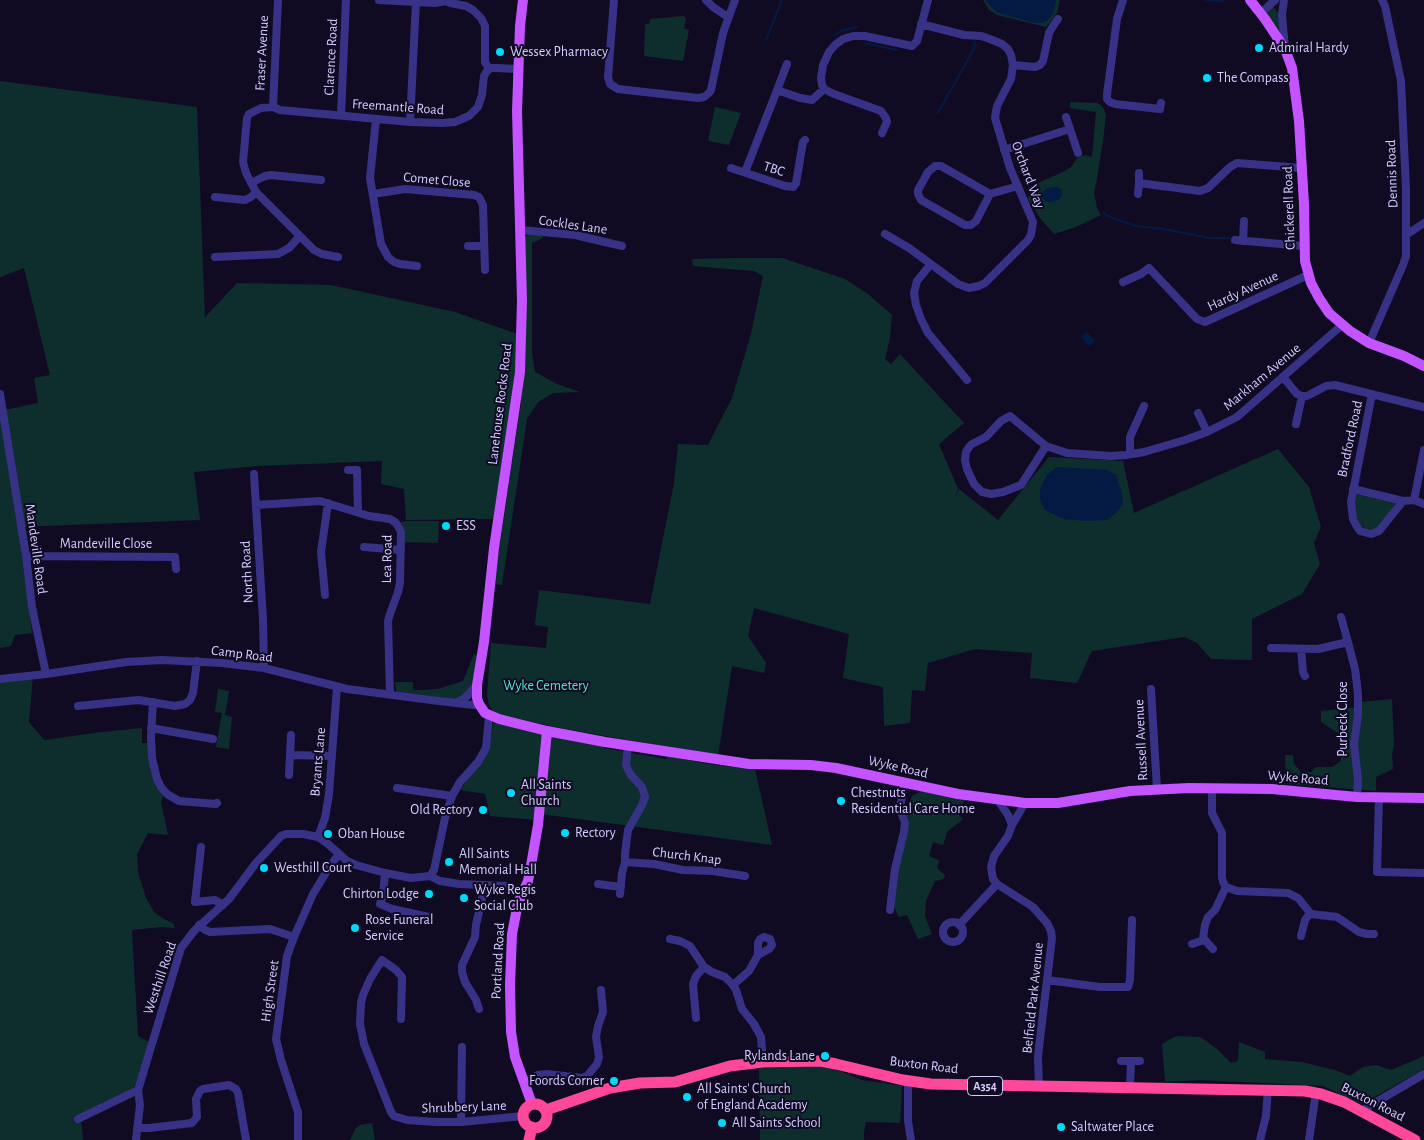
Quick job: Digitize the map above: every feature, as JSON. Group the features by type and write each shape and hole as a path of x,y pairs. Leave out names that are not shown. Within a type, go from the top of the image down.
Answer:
{"highway":[{"name":"Buxton Road","path":"546,1110 610,1088 640,1083 675,1082 718,1069 763,1062 828,1062 908,1081 947,1085 1268,1089 1316,1092 1344,1102 1415,1140"},
{"path":"532,1104 541,1106 546,1110 547,1118 544,1125 536,1128 525,1122 523,1116 526,1109 532,1104"},
{"path":"529,1140 532,1127"}],"main road":[{"name":"Lanehouse Rocks Road","path":"479,704 477,685 484,642 494,548 520,372 522,300 517,111 520,26 523,0"},
{"name":"Chickerell Road","path":"1250,0 1286,49 1291,61 1296,88 1302,168 1304,246 1308,275 1319,298 1342,325 1359,338 1424,366"},
{"path":"479,704 482,710 489,716 498,720 547,731"},
{"name":"Wyke Road","path":"547,731 749,764 811,765 836,768 958,794 1025,803 1058,803 1130,791 1212,788 1272,789 1357,797 1424,798"},
{"name":"Portland Road","path":"532,1104 515,1057 511,1032 511,939 518,903 528,882 538,826 547,731"}],"street":[{"name":"Fraser Avenue","path":"273,107 278,0"},
{"name":"Clarence Road","path":"341,115 346,0"},
{"path":"379,0 439,3 446,0 450,3 470,8 481,18 485,26 485,62 489,70 496,68 518,69"},
{"path":"614,0 608,77 612,86 618,89 698,98 704,97 710,90 723,33 735,0"},
{"path":"706,0 728,17"},
{"path":"882,133 887,122 881,111 824,89 821,78 823,65 830,50 838,42 850,36 860,35 911,47 916,42 928,0"},
{"path":"1122,0 1117,19 1108,98 1110,102 1115,104 1160,109"},
{"path":"1261,13 1275,0"},
{"path":"1284,0 1282,15 1286,49"},
{"name":"Dennis Road","path":"1369,343 1405,261 1406,235 1401,81 1385,0"},
{"path":"410,122 416,2"},
{"path":"921,24 999,42 1010,52 1013,65 1035,67 1042,63 1049,33 1058,19"},
{"path":"745,172 787,64"},
{"name":"Orchard Way","path":"885,234 963,286 969,288 985,283 1028,240 1031,235 1033,222 1004,150 995,118 995,112 1011,79 1013,65"},
{"name":"Freemantle Road","path":"273,107 280,110 376,119 450,123 460,121 469,116 480,104 484,76 489,70"},
{"path":"776,93 780,91 812,100 824,89"},
{"path":"273,107 259,109 251,113 247,118 243,162 251,183 256,192 317,252 338,257"},
{"path":"1066,117 1078,153"},
{"path":"376,119 370,178 380,241 388,257 396,263 416,266"},
{"path":"1004,150 1070,129"},
{"name":"TBC","path":"730,168 785,186 793,186 796,183 803,142 805,140"},
{"path":"1139,183 1202,191 1236,163 1302,168"},
{"path":"990,194 976,221 965,225 921,200 918,190 928,172 935,166 941,166 990,194 1018,186"},
{"path":"1138,194 1140,173"},
{"path":"251,183 271,175 321,180"},
{"name":"Comet Close","path":"373,194 405,189 478,196 484,205 486,270"},
{"path":"215,197 245,200 256,192"},
{"path":"1244,221 1239,240 1304,246"},
{"path":"1406,235 1424,223"},
{"name":"Cockles Lane","path":"521,230 575,235 622,246"},
{"path":"215,257 278,254 289,248 300,236"},
{"path":"468,246 484,246"},
{"path":"931,264 918,281 914,293 916,305 928,333 967,380"},
{"name":"Hardy Avenue","path":"1123,282 1141,274 1152,265 1197,319 1205,322 1308,275"},
{"name":"Markham Avenue","path":"1046,446 1021,486 1003,492 991,494 982,492 974,484 967,469 965,460 969,447 986,437 1001,421 1010,416 1046,446 1067,453 1111,456 1144,452 1207,432 1236,417 1342,325"},
{"path":"1282,377 1297,394 1302,396 1307,396 1330,385 1342,386 1424,407"},
{"name":"Mandeville Road","path":"0,394 2,426 26,556 33,614 46,674"},
{"name":"Bradford Road","path":"1372,394 1353,488 1351,502 1353,519 1360,531 1371,534 1379,531 1403,501"},
{"path":"1296,424 1302,396"},
{"path":"1130,454 1130,437 1144,406"},
{"path":"1198,413 1207,432"},
{"path":"1414,500 1424,450"},
{"path":"256,505 316,501 358,512 357,470 348,470"},
{"name":"North Road","path":"254,474 264,668"},
{"name":"Bradford Road","path":"1353,488 1403,501 1414,500 1424,504"},
{"path":"325,595 322,552 328,503"},
{"name":"Lea Road","path":"358,512 369,516 390,519 400,528 400,588 388,622 390,694"},
{"path":"364,547 401,550"},
{"name":"Mandeville Close","path":"26,556 174,554 176,569"},
{"name":"Purbeck Close","path":"1341,617 1355,670 1358,694 1358,715 1354,744 1357,797"},
{"path":"1272,648 1318,649 1348,642"},
{"path":"1301,649 1305,676"},
{"path":"78,706 133,700 175,706 188,703 193,693 197,661"},
{"name":"Camp Road","path":"0,679 126,662 197,661 234,663 264,668 337,687 454,703 479,704"},
{"path":"454,703 465,698 477,685"},
{"name":"Bryants Lane","path":"318,837 325,818 329,790 337,687"},
{"name":"Russell Avenue","path":"1151,689 1157,789"},
{"path":"153,702 151,728 152,758 157,779 163,790 171,797 179,800 217,803"},
{"path":"430,876 434,870 445,818 452,796 460,782 483,754 487,742 489,716"},
{"path":"151,728 213,738"},
{"path":"288,776 291,735"},
{"path":"598,884 620,891 628,830 645,797 642,787 630,774 626,765 628,745"},
{"path":"290,755 331,756"},
{"path":"890,910 895,869 905,823 900,809 904,782"},
{"path":"396,788 452,796"},
{"path":"1212,788 1213,816 1222,833 1222,877 1226,886 1236,891 1288,893 1301,901 1310,913 1337,917 1360,932 1374,934"},
{"path":"1379,798 1377,872 1424,873"},
{"path":"997,799 1008,815 1012,825"},
{"path":"959,925 997,884 992,873 992,862 996,851 1008,836 1025,803"},
{"name":"Westhill Road","path":"136,1140 140,1105 138,1090 180,952 187,939 234,894 256,863 279,837 289,834 306,834 318,837"},
{"path":"318,837 352,863 385,873 411,878 430,876 440,881 507,886 512,890"},
{"path":"201,847 195,902 215,900 223,905"},
{"name":"High Street","path":"298,1140 298,1112 276,1039 286,956 313,894 339,854"},
{"name":"Church Knap","path":"625,862 745,876"},
{"path":"385,873 383,896 380,904 392,909 429,917"},
{"name":"Belfield Park Avenue","path":"997,884 1033,907 1048,923 1052,938 1038,1056 1039,1087"},
{"path":"479,1008 465,982 462,965 475,937 485,885"},
{"path":"1213,949 1204,940 1205,922 1215,910 1226,886"},
{"path":"1301,936 1305,920 1310,913"},
{"path":"1047,980 1100,987 1128,987 1130,980 1132,920"},
{"path":"200,925 210,932 270,929 294,937"},
{"path":"670,939 690,946 704,967 725,977 733,985 742,1009 754,1024 761,1037 763,1062"},
{"path":"1192,944 1204,940"},
{"path":"733,985 749,971 758,955"},
{"name":"Shrubbery Lane","path":"401,1019 402,977 382,960 363,995 360,1024 364,1044 394,1116 407,1120 436,1122 460,1122 523,1116"},
{"path":"696,1018 693,984 696,976 704,967"},
{"path":"524,1082 538,1075 547,1074 582,1078 588,1076 597,1064 599,1057 596,1037 603,1012 601,990"},
{"path":"460,1122 462,1047"},
{"path":"1121,1061 1140,1061"},
{"path":"1130,1088 1131,1061"},
{"path":"1361,1111 1424,1074"},
{"path":"908,1081 910,1140"},
{"path":"137,1128 192,1123 197,1117 196,1099 200,1091 229,1085 236,1089 238,1093 246,1140"},
{"path":"1260,1140 1266,1116 1268,1089"},
{"path":"78,1119 138,1090"},
{"path":"1310,1140 1316,1092"},
{"path":"1376,1119 1376,1109 1384,1098"}],"green space":[{"path":"983,0 1060,0 1057,13 1046,27 997,15 989,10"},
{"path":"1273,7 1280,15 1281,30 1267,15 1267,12"},
{"path":"684,16 686,19 684,29 689,30 683,61 644,56 645,24 649,24 650,19"},
{"path":"0,81 197,107 205,319 237,283 331,285 455,312 520,335 494,519 406,520 404,489 381,484 382,461 257,466 194,472 200,520 18,527 32,633 15,635 11,646 0,648 0,411 38,403 34,378 50,375 24,268 0,277"},
{"path":"1070,102 1097,103 1104,109 1106,115 1094,192 1097,208 1101,215 1076,227 1054,234 1040,218 1027,198 1038,183 1071,167 1077,158 1085,155 1092,157 1096,112 1070,108"},
{"path":"715,107 741,113 729,145 708,141"},
{"path":"529,233 543,235 543,238 532,243 532,353 535,372 557,384 580,392 553,393 538,402 527,419 502,585 494,584 521,404 525,237"},
{"name":"Wyke Cemetery","path":"782,258 845,279 868,294 892,315 890,338 885,359 891,364 900,354 964,423 939,444 958,489 954,499 959,489 998,520 1049,457 1123,461 1134,513 1278,449 1309,487 1321,527 1314,543 1320,564 1302,594 1252,619 1252,660 1211,659 1197,643 1184,637 1092,651 1077,683 1030,678 1032,653 975,649 928,663 925,691 912,690 910,723 884,726 883,687 843,678 849,634 754,608 748,636 766,663 764,673 732,666 718,756 560,728 500,715 493,711 489,705 487,695 491,643 546,648 548,627 535,625 539,590 650,604 674,483 678,444 708,445 732,398 751,334 763,276 754,271 693,266 692,259"},
{"path":"1355,494 1394,503 1395,506 1379,527 1373,530 1365,529 1358,521 1355,510"},
{"path":"439,521 438,543 403,542 404,531 401,522"},
{"path":"474,654 478,656 472,685 469,691 459,699 396,691 395,682 413,682 413,690 424,690 438,689 463,681"},
{"path":"33,676 29,722 44,740 142,728 142,743 148,743 164,793 161,802 168,835 148,833 137,854 138,872 146,898 154,912 174,924 174,928 162,927 132,930 138,1036 149,1042 132,1092 81,1117 83,1140 0,1140 0,680"},
{"path":"218,689 229,691 225,715 232,717 229,749 216,747 222,713 215,712"},
{"path":"1392,699 1393,769 1376,777 1376,791 1289,784 1286,779 1285,755 1293,755 1294,764 1301,772 1311,772 1316,767 1332,767 1341,761 1341,735 1321,722 1321,711 1360,707 1361,702"},
{"path":"493,723 603,745 603,748 666,759 667,756 714,765 755,769 772,845 541,814 537,820 490,816 485,794 460,790 487,752 489,752"},
{"path":"924,790 962,797 966,800 956,809 956,812 963,819 947,832 943,845 933,842 929,856 939,860 937,868 945,875 944,879 935,881 926,901 925,916 932,934 918,939 907,915 899,917 892,903 903,813 910,803 912,796"},
{"path":"1176,1036 1200,1037 1216,1048 1231,1063 1238,1061 1239,1042 1265,1052 1265,1059 1302,1062 1335,1070 1350,1076 1363,1067 1376,1065 1391,1070 1424,1056 1424,1069 1362,1104 1323,1086 1201,1080 1165,1082 1162,1044"},
{"path":"827,1066 862,1080 902,1086 900,1123 866,1122 864,1140 760,1140 759,1068"},
{"path":"372,1123 375,1140 350,1140 356,1128 360,1125"}],"water":[{"path":"985,0 1056,0 1054,12 1048,20 1043,23 1035,23 998,13"},
{"path":"1052,187 1062,190 1062,195 1060,199 1046,202 1041,196 1042,193"},
{"path":"1087,332 1095,341 1089,347 1081,337"},
{"path":"1057,467 1107,470 1116,475 1122,493 1123,504 1107,520 1063,519 1045,510 1040,499 1040,488 1047,475"}],"waterway":[{"path":"766,40 782,0"},
{"path":"1206,0 1224,1"},
{"path":"832,36 841,31 857,27"},
{"path":"938,113 974,49 975,42"},
{"path":"865,43 897,50"},
{"path":"1103,212 1107,216 1136,226 1210,238 1229,238"}],"place":[{"name":"Admiral Hardy","path":"1259,48"},
{"name":"Wessex Pharmacy","path":"500,52"},
{"name":"The Compass","path":"1207,78"},
{"name":"ESS","path":"446,526"},
{"name":"All Saints Church","path":"511,793"},
{"name":"Chestnuts Residential Care Home","path":"841,801"},
{"name":"Old Rectory","path":"483,810"},
{"name":"Rectory","path":"565,833"},
{"name":"Oban House","path":"328,834"},
{"name":"All Saints Memorial Hall","path":"449,862"},
{"name":"Westhill Court","path":"264,868"},
{"name":"Chirton Lodge","path":"429,894"},
{"name":"Wyke Regis Social Club","path":"464,898"},
{"name":"Rose Funeral Service","path":"355,928"},
{"name":"Rylands Lane","path":"825,1056"},
{"name":"Foords Corner","path":"614,1081"},
{"name":"All Saints' Church of England Academy","path":"687,1097"},
{"name":"All Saints School","path":"722,1123"},
{"name":"Saltwater Place","path":"1061,1127"}]}
